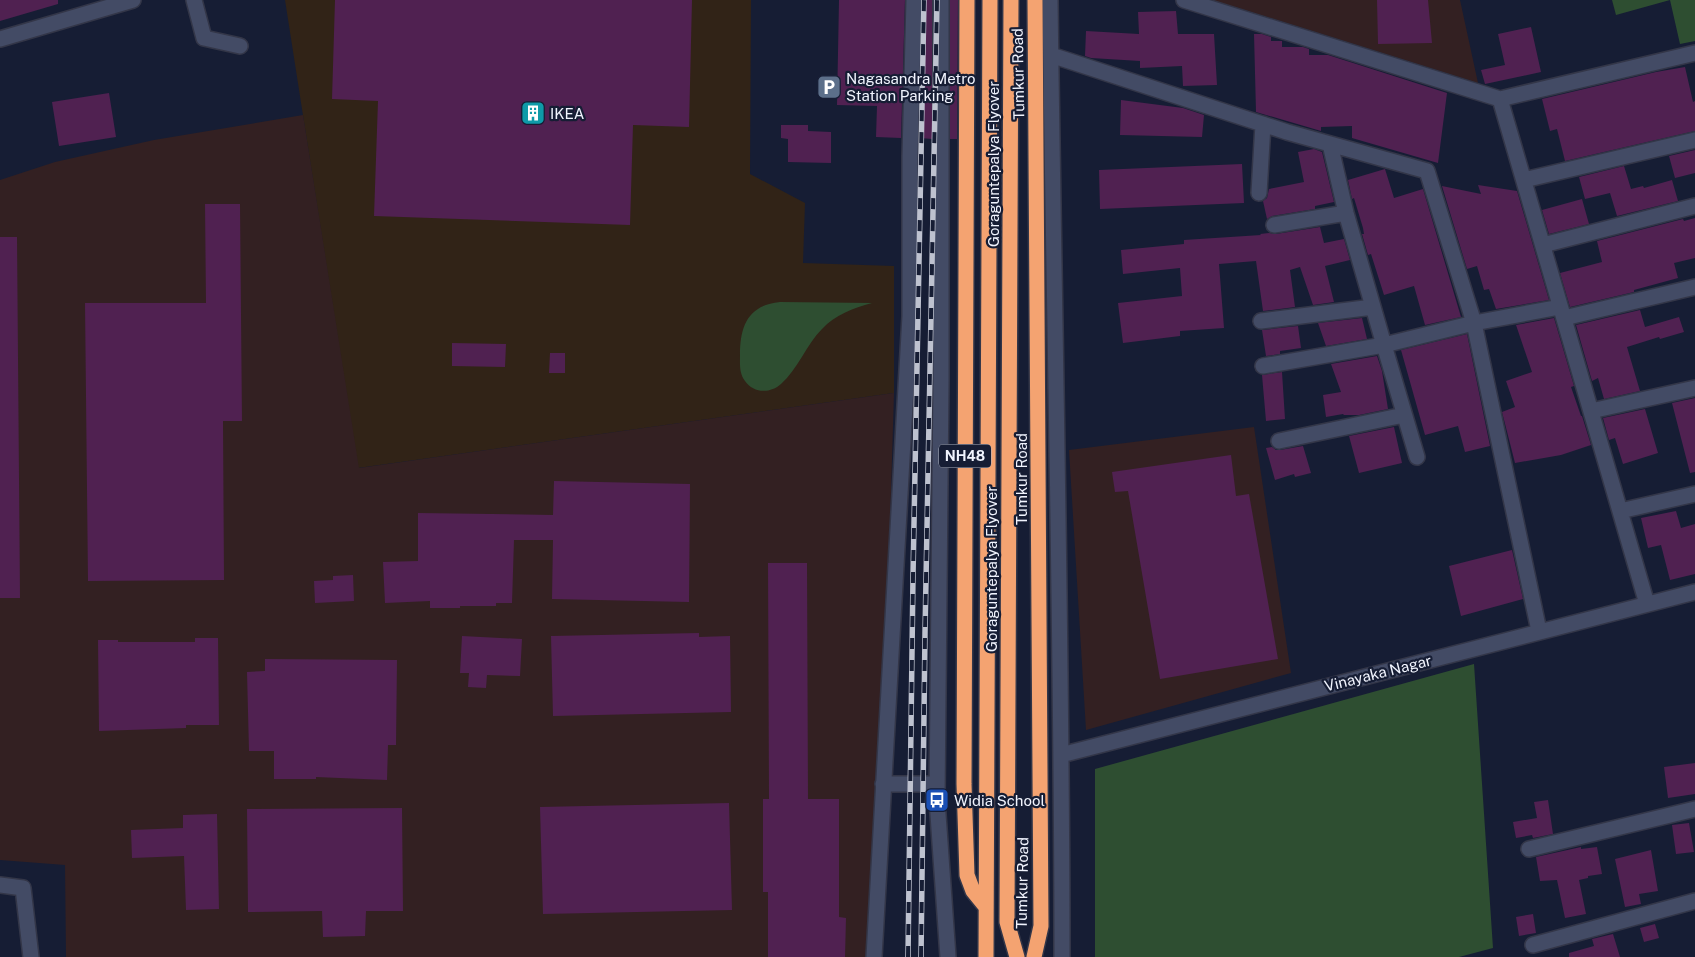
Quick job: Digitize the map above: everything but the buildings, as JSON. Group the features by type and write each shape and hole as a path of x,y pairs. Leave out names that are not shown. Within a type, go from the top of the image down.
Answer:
{"highway":[{"name":"NH48","path":"967,0 964,784 967,875 973,891 986,907"},
{"name":"Goraguntepalya Flyover","path":"986,957 990,0"},
{"name":"Goraguntepalya Flyover","path":"1011,0 1007,922 1017,957"},
{"name":"Tumkur Road","path":"1034,957 1041,926 1035,0"}],"street":[{"path":"0,39 133,0"},
{"path":"194,0 204,38 240,46"},
{"path":"874,957 910,316 910,156 914,0"},
{"path":"941,0 941,380 937,784 948,957"},
{"path":"1050,0 1055,396 1060,548 1062,957"},
{"path":"1184,0 1500,99 1695,53"},
{"path":"1051,55 1263,124 1427,172 1474,323 1539,631"},
{"path":"1500,99 1647,604"},
{"path":"1259,193 1263,124"},
{"path":"1524,180 1695,140"},
{"path":"1330,144 1346,213 1417,457"},
{"path":"1543,245 1695,206"},
{"path":"1274,225 1346,213"},
{"path":"1263,366 1384,345 1474,323 1562,312 1695,287"},
{"path":"1261,321 1373,307"},
{"path":"1591,411 1695,388"},
{"path":"1279,441 1404,415"},
{"path":"1620,511 1695,494"},
{"name":"Vinayaka Nagar","path":"1061,755 1695,592"},
{"path":"883,784 937,784"},
{"path":"1529,849 1695,809"},
{"path":"0,885 23,888 31,957"},
{"path":"1533,945 1695,901"}],"shaded area":[{"name":"IKEA","path":"285,0 751,0 750,174 805,203 803,263 894,266 894,393 358,468"},
{"path":"1211,0 1460,0 1478,83 1245,10"},
{"path":"303,115 359,468 894,393 887,623 882,957 66,957 65,865 0,860 0,180 55,162 154,140"},
{"path":"1254,427 1291,673 1086,730 1069,450"}],"green space":[{"path":"1612,0 1670,0 1616,15"},
{"path":"1670,0 1695,0 1695,41 1680,44"},
{"path":"780,302 872,303 851,310 827,324 816,335 781,384 767,391 757,390 748,385 741,372 740,345 744,326 753,312 760,307"},
{"path":"1474,664 1493,948 1459,957 1095,957 1095,769"}],"railway":[{"path":"908,957 924,0"},
{"path":"921,957 937,0"}],"place":[{"name":"Nagasandra Metro Station Parking","path":"829,87"},
{"name":"IKEA","path":"533,113"},
{"name":"Widia School","path":"937,800"}]}
